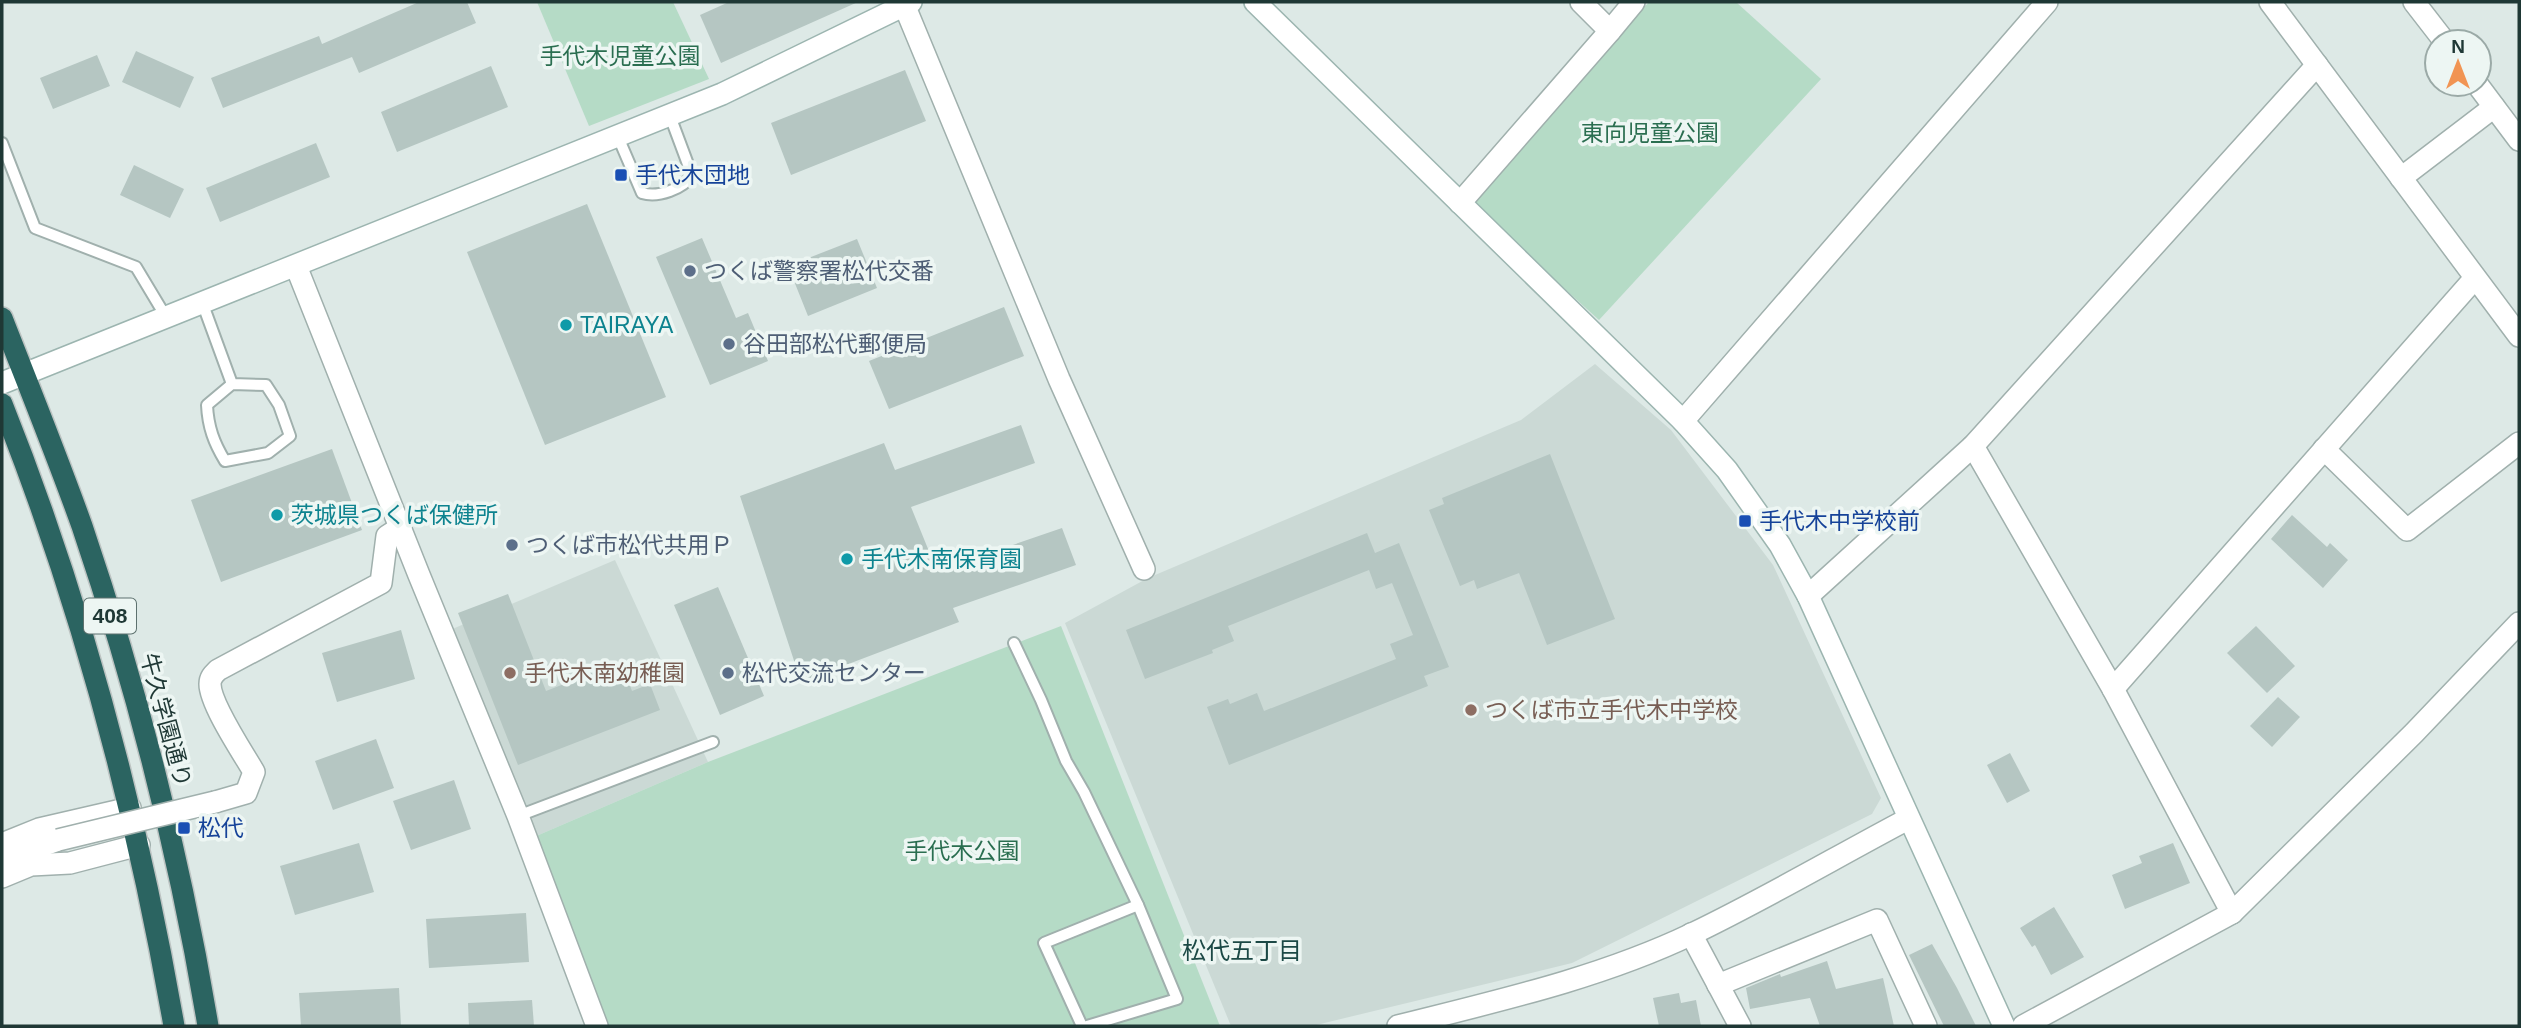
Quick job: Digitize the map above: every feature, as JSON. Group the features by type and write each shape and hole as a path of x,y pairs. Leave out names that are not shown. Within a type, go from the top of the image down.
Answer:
{"highway":[{"name":"牛久学園通り","path":"2,318 81,525 128,678 161,799 208,1026"},
{"name":"408","path":"2,404 71,601 102,702 139,845 174,1026"}],"street":[{"path":"1255,2 1684,421 1727,470 1780,545 1808,596 2004,1026"},
{"path":"1581,2 1610,31"},
{"path":"1460,202 1634,2"},
{"path":"1684,421 2047,2"},
{"path":"2270,2 2519,336"},
{"path":"2414,2 2434,28"},
{"path":"2,383 670,116 722,94 906,3 1059,379 1144,569"},
{"path":"1808,596 1973,446 2317,65"},
{"path":"2487,98 2519,140"},
{"path":"2401,178 2494,107"},
{"path":"296,266 304,292 519,816 597,1026"},
{"path":"2113,689 2475,278"},
{"path":"2324,449 2407,530 2519,443"},
{"path":"1973,446 2113,689 2232,913"},
{"path":"2,860 58,840 215,803 246,793 254,772 215,702 210,684 212,676 218,670 381,583 387,536 401,527"},
{"path":"2023,1026 2232,913 2414,733 2519,623"},
{"path":"2,844 39,829 130,808"},
{"path":"1398,1026 1578,977 1691,934 1908,819"},
{"path":"2,877 31,865 70,863 139,845"},
{"path":"1718,985 1877,920 1926,1026"},
{"path":"1691,934 1740,1026"}],"lane":[{"path":"618,137 642,194 652,196 687,183 692,175 670,116"},
{"path":"2,144 35,228 136,268 166,317"},
{"path":"202,302 232,384"},
{"path":"232,384 266,385 279,405 290,436 268,453 225,461 214,442 208,422 207,405 232,384"},
{"path":"1014,643 1066,761 1084,792 1138,905 1177,999 1087,1026"},
{"path":"519,816 713,742"},
{"path":"1082,1026 1044,943 1138,905"}],"shaded area":[{"name":"つくば市立手代木中学校","path":"1595,364 1671,430 1773,565 1881,798 1872,814 1572,963 1312,1026 1231,1026 1065,623 1148,578 1521,420"},
{"path":"615,560 708,762 527,840 443,633"}],"green space":[{"name":"手代木児童公園","path":"537,2 673,2 709,79 589,126"},
{"name":"東向児童公園","path":"1649,2 1736,2 1821,79 1599,320 1467,200"},
{"name":"手代木公園","path":"1061,626 1220,1026 607,1026 527,840 708,762"}],"building":[{"path":"419,2 467,2 476,23 359,73 352,57 223,108 211,78 319,36 322,44"},
{"path":"729,2 858,2 721,63 700,15"},
{"path":"136,51 194,77 180,108 122,82"},
{"path":"97,55 110,86 53,109 40,78"},
{"path":"491,66 508,107 397,152 381,112"},
{"path":"905,70 926,121 791,175 771,123"},
{"path":"316,143 330,177 220,222 206,188"},
{"path":"134,165 184,189 170,218 120,195"},
{"name":"TAIRAYA","path":"587,204 666,397 545,445 467,252"},
{"path":"702,238 736,318 748,313 768,361 710,385 656,257"},
{"path":"857,239 877,288 808,316 788,266"},
{"path":"1004,307 1024,356 889,409 869,361"},
{"name":"手代木南保育園","path":"1021,425 1035,463 911,507 937,571 1062,528 1076,565 953,608 959,622 801,682 740,496 884,443 895,470"},
{"name":"茨城県つくば保健所","path":"332,449 362,530 221,582 191,500"},
{"path":"1550,454 1615,619 1547,645 1519,573 1477,589 1474,580 1460,586 1429,510 1444,504 1442,498"},
{"path":"2292,515 2327,547 2330,543 2348,560 2323,588 2271,539"},
{"path":"1367,533 1375,553 1399,543 1449,667 1424,676 1428,686 1229,765 1207,707 1228,699 1230,704 1257,693 1264,711 1396,659 1390,644 1413,635 1392,583 1376,589 1369,570 1228,626 1234,641 1212,650 1213,653 1145,679 1126,630"},
{"name":"松代交流センター","path":"718,587 764,696 720,715 674,605"},
{"name":"手代木南幼稚園","path":"508,594 546,691 621,662 632,691 650,684 660,710 518,765 458,613"},
{"path":"2256,626 2295,666 2267,693 2227,653"},
{"path":"401,630 415,679 337,702 322,653"},
{"path":"2278,697 2300,717 2272,747 2250,726"},
{"path":"376,739 394,788 333,810 315,761"},
{"path":"2010,753 2030,791 2007,803 1987,765"},
{"path":"454,780 471,829 411,850 393,801"},
{"path":"359,843 374,892 295,915 280,866"},
{"path":"2173,843 2190,883 2125,909 2112,875 2142,863 2139,856"},
{"path":"2054,907 2084,957 2051,975 2035,945 2032,947 2020,928"},
{"path":"526,913 529,962 429,968 426,919"},
{"path":"1932,944 1976,1026 1944,1026 1909,955"},
{"path":"1827,961 1836,989 1883,978 1894,1026 1820,1026 1810,998 1750,1009 1746,988 1780,974 1781,977"},
{"path":"399,988 401,1026 301,1026 299,993"},
{"path":"1679,993 1681,1003 1696,1000 1701,1026 1659,1026 1653,998"},
{"path":"532,1000 534,1026 469,1026 468,1003"}],"place":[{"name":"手代木団地","path":"621,175"},
{"name":"つくば警察署松代交番","path":"690,271"},
{"name":"TAIRAYA","path":"566,325"},
{"name":"谷田部松代郵便局","path":"729,344"},
{"name":"茨城県つくば保健所","path":"277,515"},
{"name":"手代木中学校前","path":"1745,521"},
{"name":"つくば市松代共用Ｐ","path":"512,545"},
{"name":"手代木南保育園","path":"847,559"},
{"name":"手代木南幼稚園","path":"510,673"},
{"name":"松代交流センター","path":"728,673"},
{"name":"つくば市立手代木中学校","path":"1471,710"},
{"name":"松代","path":"184,828"}],"district":[{"name":"松代五丁目","path":"1242,951"}]}
